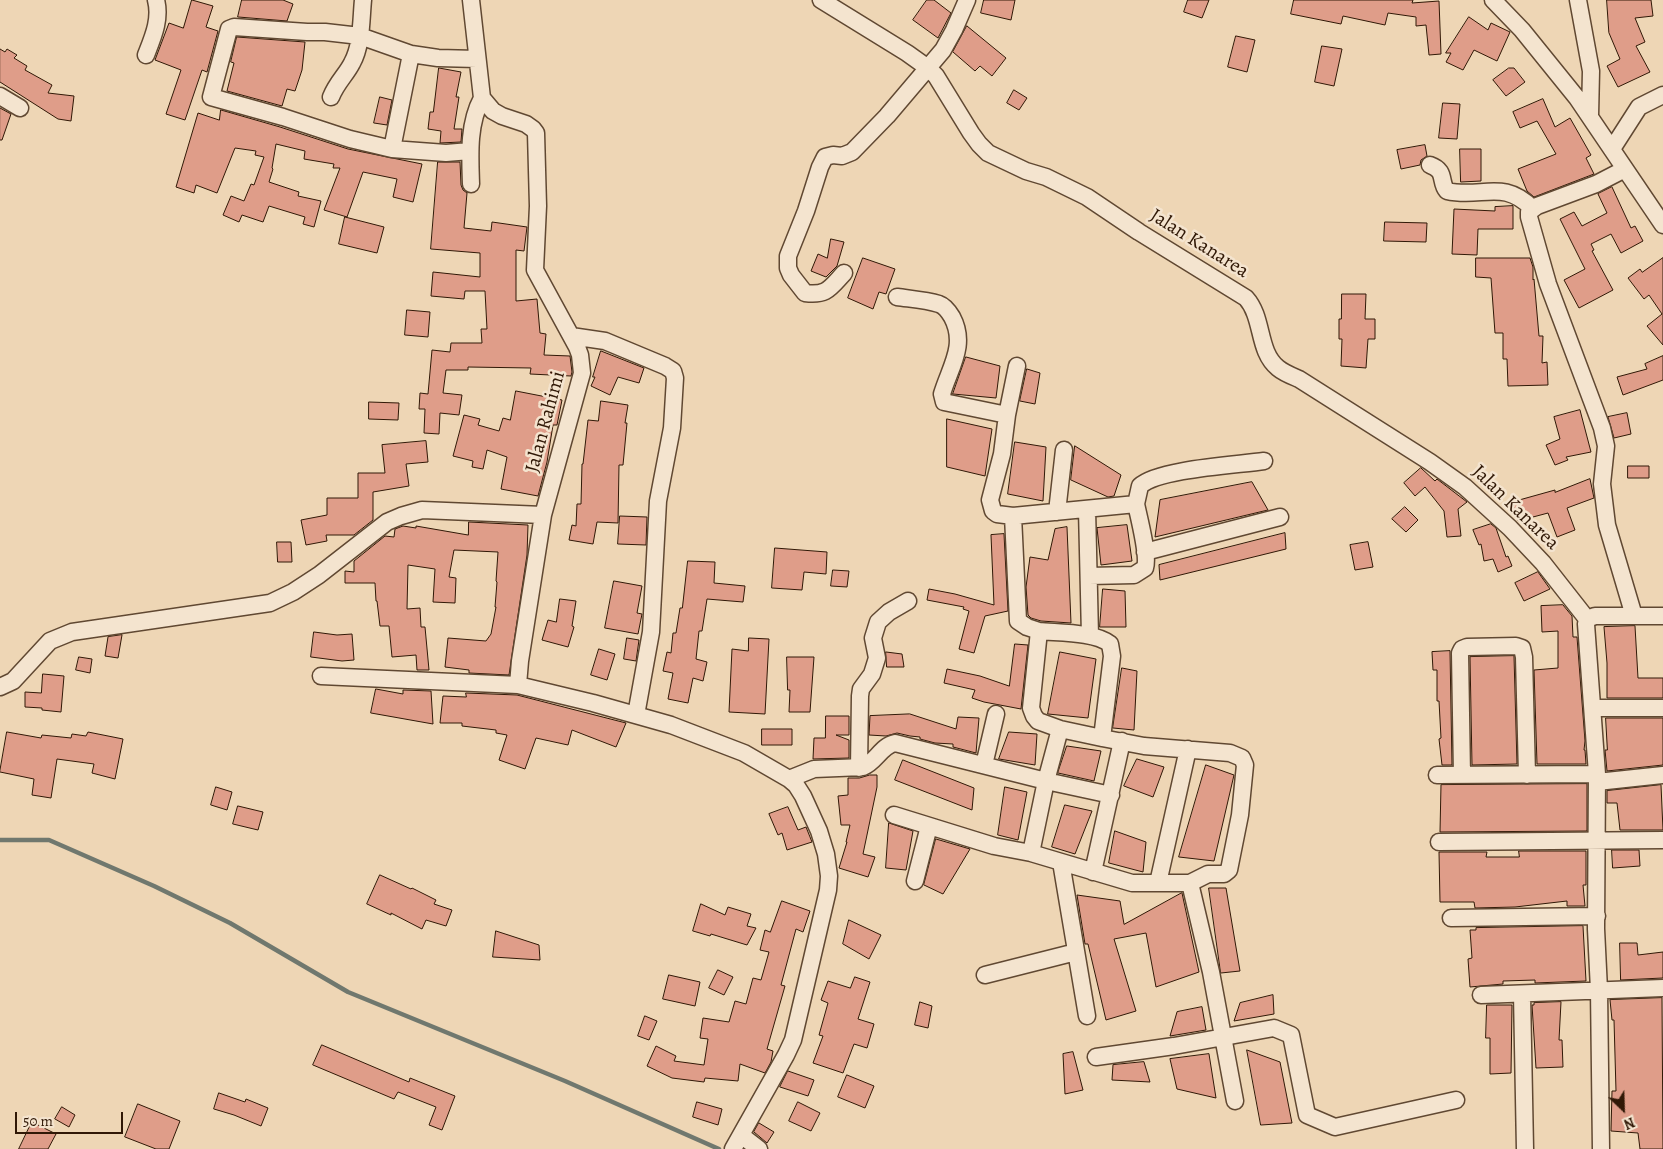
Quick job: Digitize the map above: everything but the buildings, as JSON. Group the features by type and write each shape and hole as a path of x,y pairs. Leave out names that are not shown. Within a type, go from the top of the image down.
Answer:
{"street":[{"path":"146,55 156,26 158,8 156,0"},
{"path":"331,97 336,84 353,62 360,36 363,0"},
{"path":"471,0 482,98 477,107 470,151 471,184"},
{"name":"Jalan Kanarea","path":"822,0 928,68 936,76 971,133 988,153 1088,197 1138,232 1246,298 1252,304 1258,319 1265,350 1276,367 1299,379 1430,462 1465,487 1510,528 1543,563 1587,619"},
{"path":"844,273 827,292 817,295 805,292 788,268 788,256 806,212 820,167 825,158 845,155 856,148 887,116 942,50 954,30 967,0"},
{"path":"1578,0 1591,71 1590,116"},
{"path":"1497,1 1590,116 1663,225"},
{"path":"470,151 446,153 392,149 350,139 283,117 210,97 227,31 234,27 360,36 411,54 438,58 477,59"},
{"path":"392,149 411,54"},
{"path":"1612,149 1639,107 1663,95"},
{"path":"0,96 20,108"},
{"name":"Jalan Rahimi","path":"482,98 493,111 526,124 533,128 536,133 538,206 535,270 580,355 582,373 543,515 520,661 518,685"},
{"path":"1430,165 1437,168 1440,172 1444,187 1448,191 1509,193 1523,199 1533,209"},
{"path":"1625,169 1596,184 1533,209 1529,212 1529,217 1548,284 1604,437 1606,446 1602,484 1607,525 1634,616"},
{"path":"897,297 940,304 947,310 954,322 959,342 942,394 944,402 1006,415"},
{"path":"571,336 605,341 664,366 673,371 676,378 672,428 658,502 651,632 636,715"},
{"path":"1017,366 1006,415 1002,454 990,500 993,511 997,514 1013,516 1136,504"},
{"path":"1057,512 1064,450"},
{"path":"1088,576 1138,574 1147,565 1136,504 1140,486 1152,479 1186,472 1264,461"},
{"path":"1087,509 1090,636"},
{"path":"0,687 13,680 50,641 72,632 270,603 293,592 319,575 387,522 401,516 422,510 543,515"},
{"path":"1013,516 1018,620 1027,627 1039,631 1090,636 1106,640 1110,644 1112,650 1102,738"},
{"path":"1145,552 1280,518"},
{"path":"859,768 860,696 861,689 872,674 877,658 873,635 882,617 908,601"},
{"path":"1601,1149 1596,916 1597,778 1586,627 1587,619 1596,616 1663,616"},
{"path":"894,816 994,846 1031,853 1132,883 1190,883 1206,874 1224,874 1229,870 1240,815 1245,762 1242,758 1230,753 1144,746 1060,728 1038,720 1031,708 1039,631"},
{"path":"1462,775 1460,653 1462,649 1467,647 1516,646 1522,648 1524,657 1527,775"},
{"path":"320,676 518,685 671,725 744,753 796,785 819,831 826,854 829,876 828,890 793,1040 736,1143 759,1149"},
{"path":"1593,708 1663,708"},
{"path":"984,765 996,714"},
{"path":"1031,853 1046,781 1060,728"},
{"path":"1093,872 1122,741"},
{"path":"788,779 814,769 859,768 868,765 887,746 895,743 1046,781 1111,795"},
{"path":"1158,883 1188,749"},
{"path":"1437,775 1527,775 1597,778 1663,775"},
{"path":"916,881 929,826"},
{"path":"1438,842 1663,840"},
{"path":"1061,862 1086,1016"},
{"path":"1190,883 1211,972 1236,1101"},
{"path":"1451,918 1596,916"},
{"path":"985,975 1076,952"},
{"path":"1481,994 1663,988"},
{"path":"1522,994 1524,1149"},
{"path":"1096,1057 1274,1028 1291,1035 1308,1115 1335,1127 1456,1100"}],"waterway":[{"path":"0,840 49,840 154,886 230,923 348,992 565,1081 719,1149"}]}
